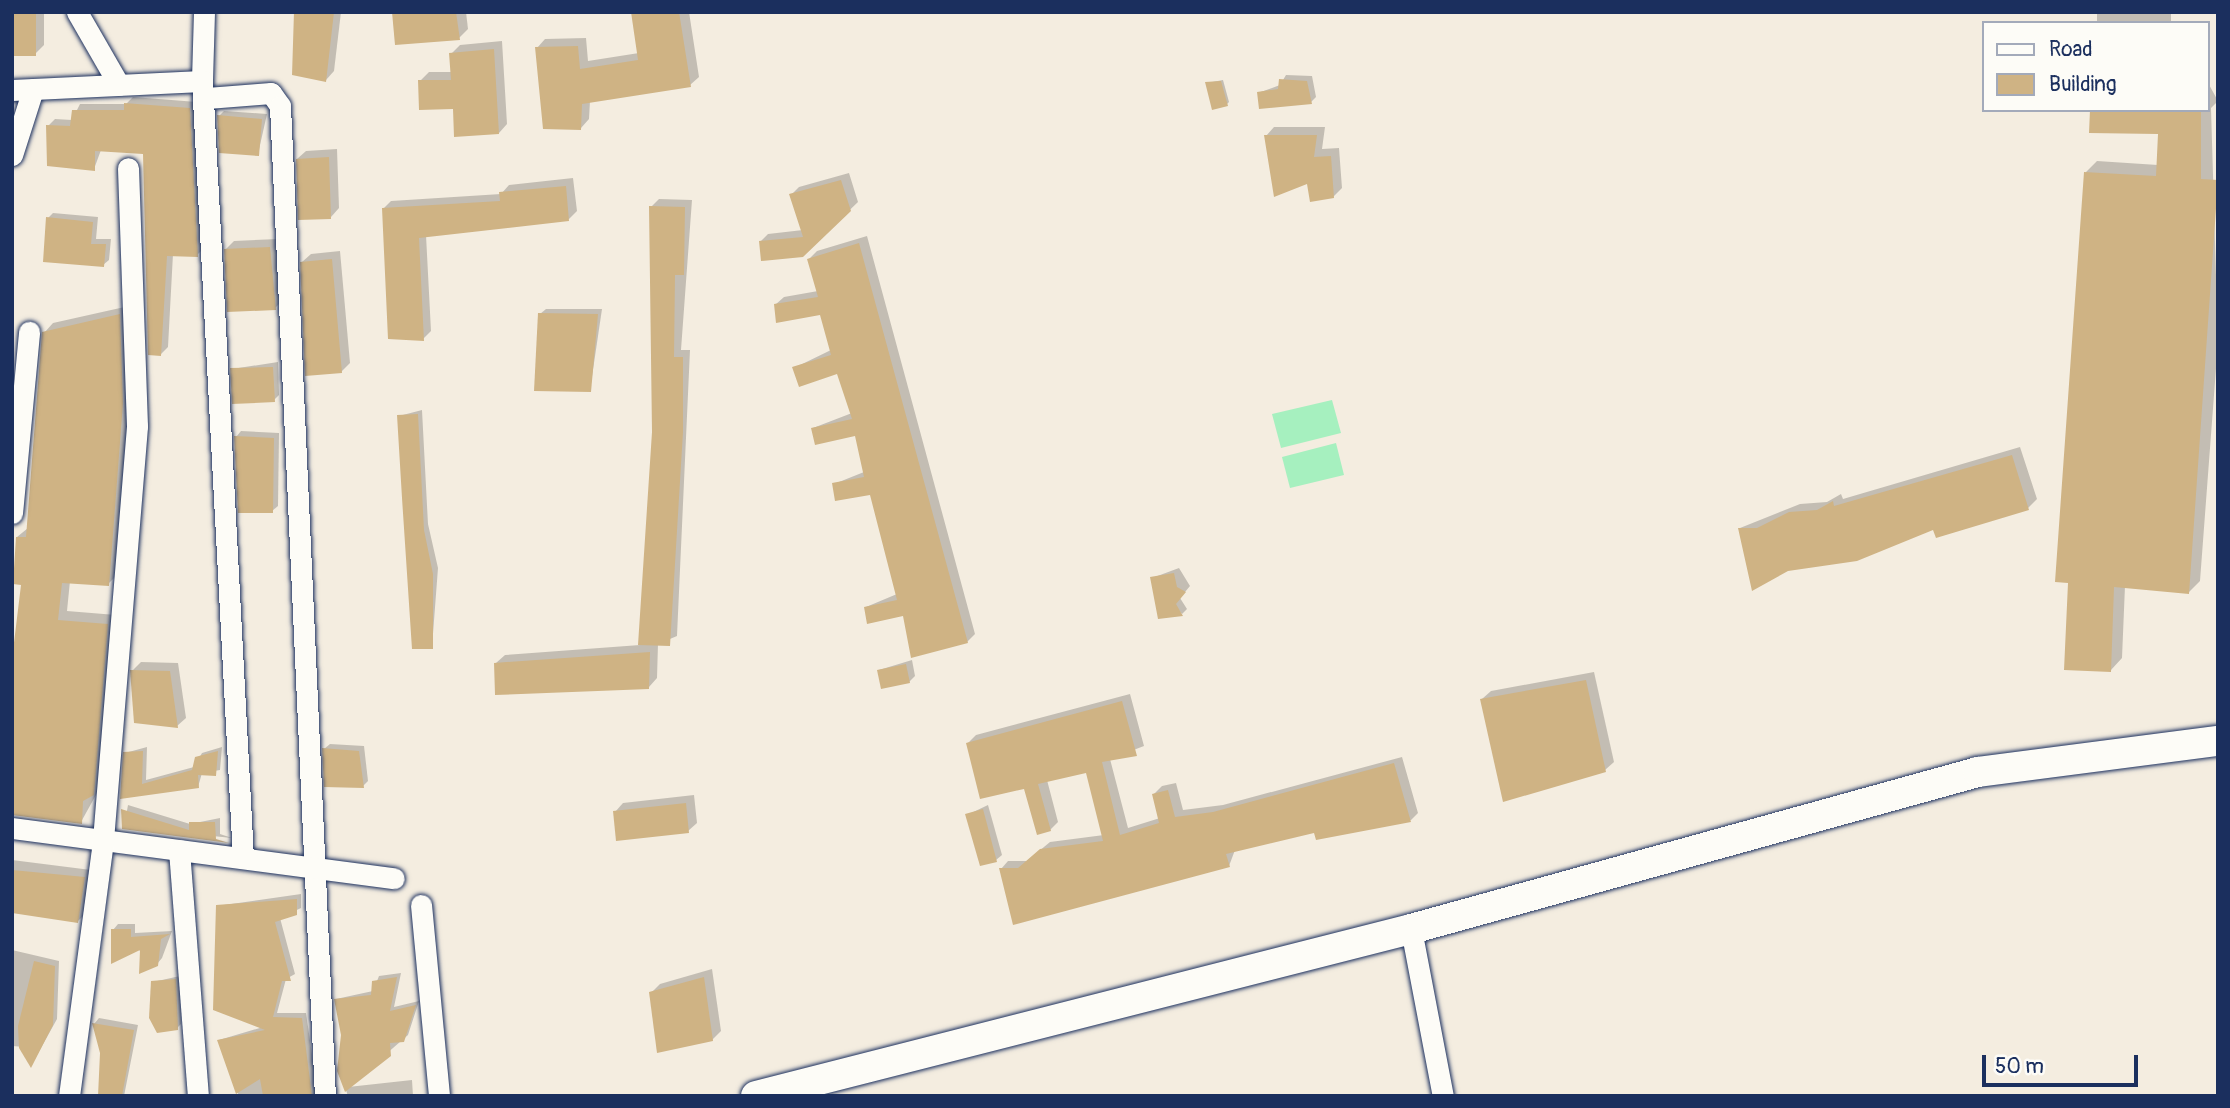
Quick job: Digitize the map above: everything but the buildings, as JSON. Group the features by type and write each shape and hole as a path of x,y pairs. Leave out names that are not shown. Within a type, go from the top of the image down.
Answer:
{"street":[{"path":"77,12 119,85"},
{"path":"204,12 204,89 243,858"},
{"path":"12,155 23,90 119,85 271,93 280,106 310,867 325,1096"},
{"path":"69,1096 103,840 137,426 128,167"},
{"path":"12,513 29,332"},
{"path":"756,1096 1411,929 1978,772 2218,741"},
{"path":"12,828 394,878"},
{"path":"179,850 198,1096"},
{"path":"421,905 439,1096"},
{"path":"1411,929 1443,1096"}],"green space":[{"path":"1332,400 1341,433 1281,448 1272,414"},
{"path":"1336,443 1344,475 1290,488 1282,457"}]}
